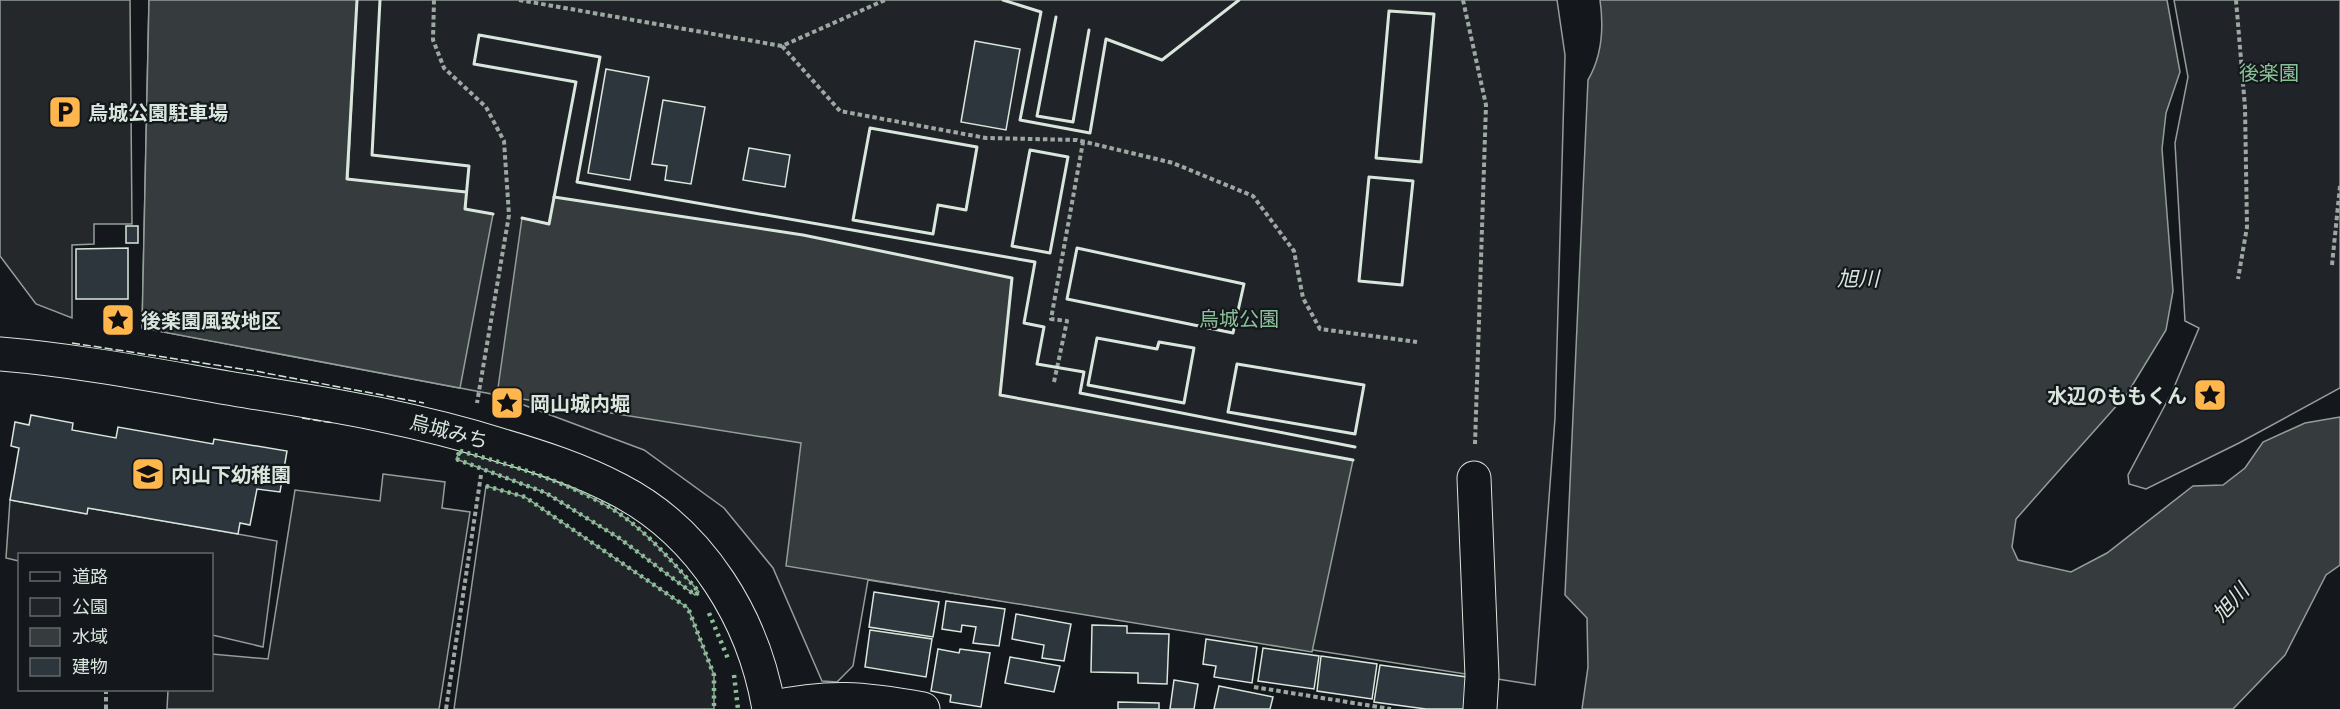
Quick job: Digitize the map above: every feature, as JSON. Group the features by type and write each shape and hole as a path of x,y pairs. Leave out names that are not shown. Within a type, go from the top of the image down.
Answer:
{"street":[{"name":"烏城みち","path":"0,354 379,414 448,429 584,473 622,491 657,516 711,568 729,595 748,637 764,679 769,709"},
{"path":"1474,478 1482,676 1480,709"},
{"path":"769,709 813,699 868,699 923,709"}],"path":[{"path":"434,0 433,40 444,68 486,107 504,141 509,215 479,392"},
{"path":"519,0 782,46 885,0"},
{"path":"1463,0 1486,105 1474,478"},
{"path":"2236,0 2245,107 2247,227 2238,279"},
{"path":"782,46 840,111 986,138 1083,142 1173,163 1253,196 1294,251 1303,298 1320,329 1417,342"},
{"path":"1054,382 1066,321 1052,319 1083,142"},
{"path":"2332,265 2340,186"},
{"path":"446,709 481,472"},
{"path":"1254,687 1391,709"},
{"path":"106,692 106,709"}],"green space":[{"name":"烏城公園","path":"149,0 1557,0 1565,55 1555,418 1535,685 868,580 853,666 837,682 822,681 773,568 724,508 644,450 497,395 142,328"},
{"name":"後楽園","path":"2174,0 2340,0 2340,388 2239,443 2146,489 2129,484 2128,475 2172,392 2199,328 2185,321 2175,143 2188,77"},
{"path":"460,451 533,473 568,487 616,511 666,555 699,592 695,595 619,538 546,493 456,459"},
{"path":"486,486 525,497 688,608 714,675 714,709 454,709"},
{"path":"10,500 86,514 88,508 277,541 263,647 213,635 213,553 18,553 18,561 6,558"}],"shaded area":[{"name":"烏城公園駐車場","path":"0,0 130,0 132,224 94,224 94,244 72,245 72,318 36,304 0,256"},
{"path":"383,474 445,482 442,508 470,512 439,709 167,709 168,691 213,691 213,654 268,659 295,490 380,501"}],"water":[{"path":"149,0 357,0 348,179 466,192 466,209 493,214 460,388 142,328"},
{"name":"旭川","path":"1600,0 2167,0 2180,72 2166,113 2162,149 2173,291 2166,330 2127,394 2016,519 2012,547 2018,560 2071,572 2107,553 2193,486 2223,485 2245,468 2263,442 2305,423 2340,417 2340,565 2326,575 2285,655 2233,709 1582,709 1588,667 1587,618 1565,595 1588,80 1593,71 1601,42"},
{"path":"554,197 803,235 1012,278 1000,395 1353,460 1312,652 786,566 801,443 497,395 522,218 549,224"}],"building":[{"path":"975,41 1020,49 1006,130 961,122"},
{"path":"606,69 649,77 630,180 588,173"},
{"path":"663,100 705,107 691,184 665,180 667,166 652,164"},
{"path":"749,148 790,155 785,187 743,180"},
{"path":"126,226 138,226 138,243 126,243"},
{"path":"128,248 128,299 76,299 76,249"},
{"path":"31,415 73,423 72,430 116,438 118,427 213,444 214,439 287,451 280,492 257,489 250,525 240,523 238,534 88,508 87,514 10,500 19,448 11,446 15,422 29,425"},
{"path":"874,592 939,602 933,637 869,627"},
{"path":"946,601 1005,609 999,646 973,643 976,627 962,625 961,632 942,629"},
{"path":"1016,614 1071,624 1064,661 1042,658 1044,645 1012,639"},
{"path":"1092,625 1127,626 1127,633 1169,634 1167,684 1138,683 1138,673 1091,672"},
{"path":"870,630 932,639 926,677 865,667"},
{"path":"1206,639 1257,647 1252,683 1214,677 1216,666 1203,664"},
{"path":"1263,648 1319,656 1314,689 1258,681"},
{"path":"938,649 959,653 960,649 990,653 981,707 950,702 951,695 931,691"},
{"path":"1321,656 1377,664 1372,699 1317,691"},
{"path":"1010,657 1060,666 1054,692 1005,683"},
{"path":"1380,665 1474,678 1469,709 1426,709 1374,702"},
{"path":"1174,680 1198,684 1194,709 1170,709"},
{"path":"1219,686 1273,697 1270,709 1214,709"},
{"path":"1118,702 1159,703 1159,709 1118,709"}],"hedge":[{"path":"460,451 533,473 568,487 616,511 666,555 699,592 695,595 619,538 546,493 456,459 460,451"},
{"path":"486,486 525,497 688,608 714,675 714,709"},
{"path":"709,613 729,661"},
{"path":"734,675 738,709"}],"fence":[{"path":"72,343 255,371 424,403"},
{"path":"302,418 334,423"}],"wall":[{"path":"357,0 347,179 466,192"},
{"path":"380,0 372,155 469,166 465,209 493,214"},
{"path":"1003,0 1041,12 1020,120 1090,133 1106,39 1162,60 1239,0"},
{"path":"1389,11 1434,14 1421,162 1376,158 1389,11"},
{"path":"1056,17 1037,116 1073,122 1089,30"},
{"path":"522,218 549,224 576,82 474,64 479,35 600,57 577,182 1035,262 1024,323 1044,327 1037,364 1084,372 1080,393 1355,447"},
{"path":"870,128 977,147 966,210 938,205 933,234 853,220 870,128"},
{"path":"1030,150 1068,157 1050,253 1012,246 1030,150"},
{"path":"1369,177 1413,181 1402,285 1359,281 1369,177"},
{"path":"554,197 803,235 1012,278 1000,395 1353,460"},
{"path":"1077,248 1244,284 1233,333 1067,299 1077,248"},
{"path":"1097,338 1157,349 1159,342 1194,348 1184,403 1088,385 1097,338"},
{"path":"1237,364 1364,385 1355,434 1228,412 1237,364"}],"place":[{"name":"烏城公園駐車場","path":"65,112"},
{"name":"後楽園風致地区","path":"118,320"},
{"name":"水辺のももくん","path":"2210,395"},
{"name":"岡山城内堀","path":"507,403"},
{"name":"内山下幼稚園","path":"148,474"}]}
